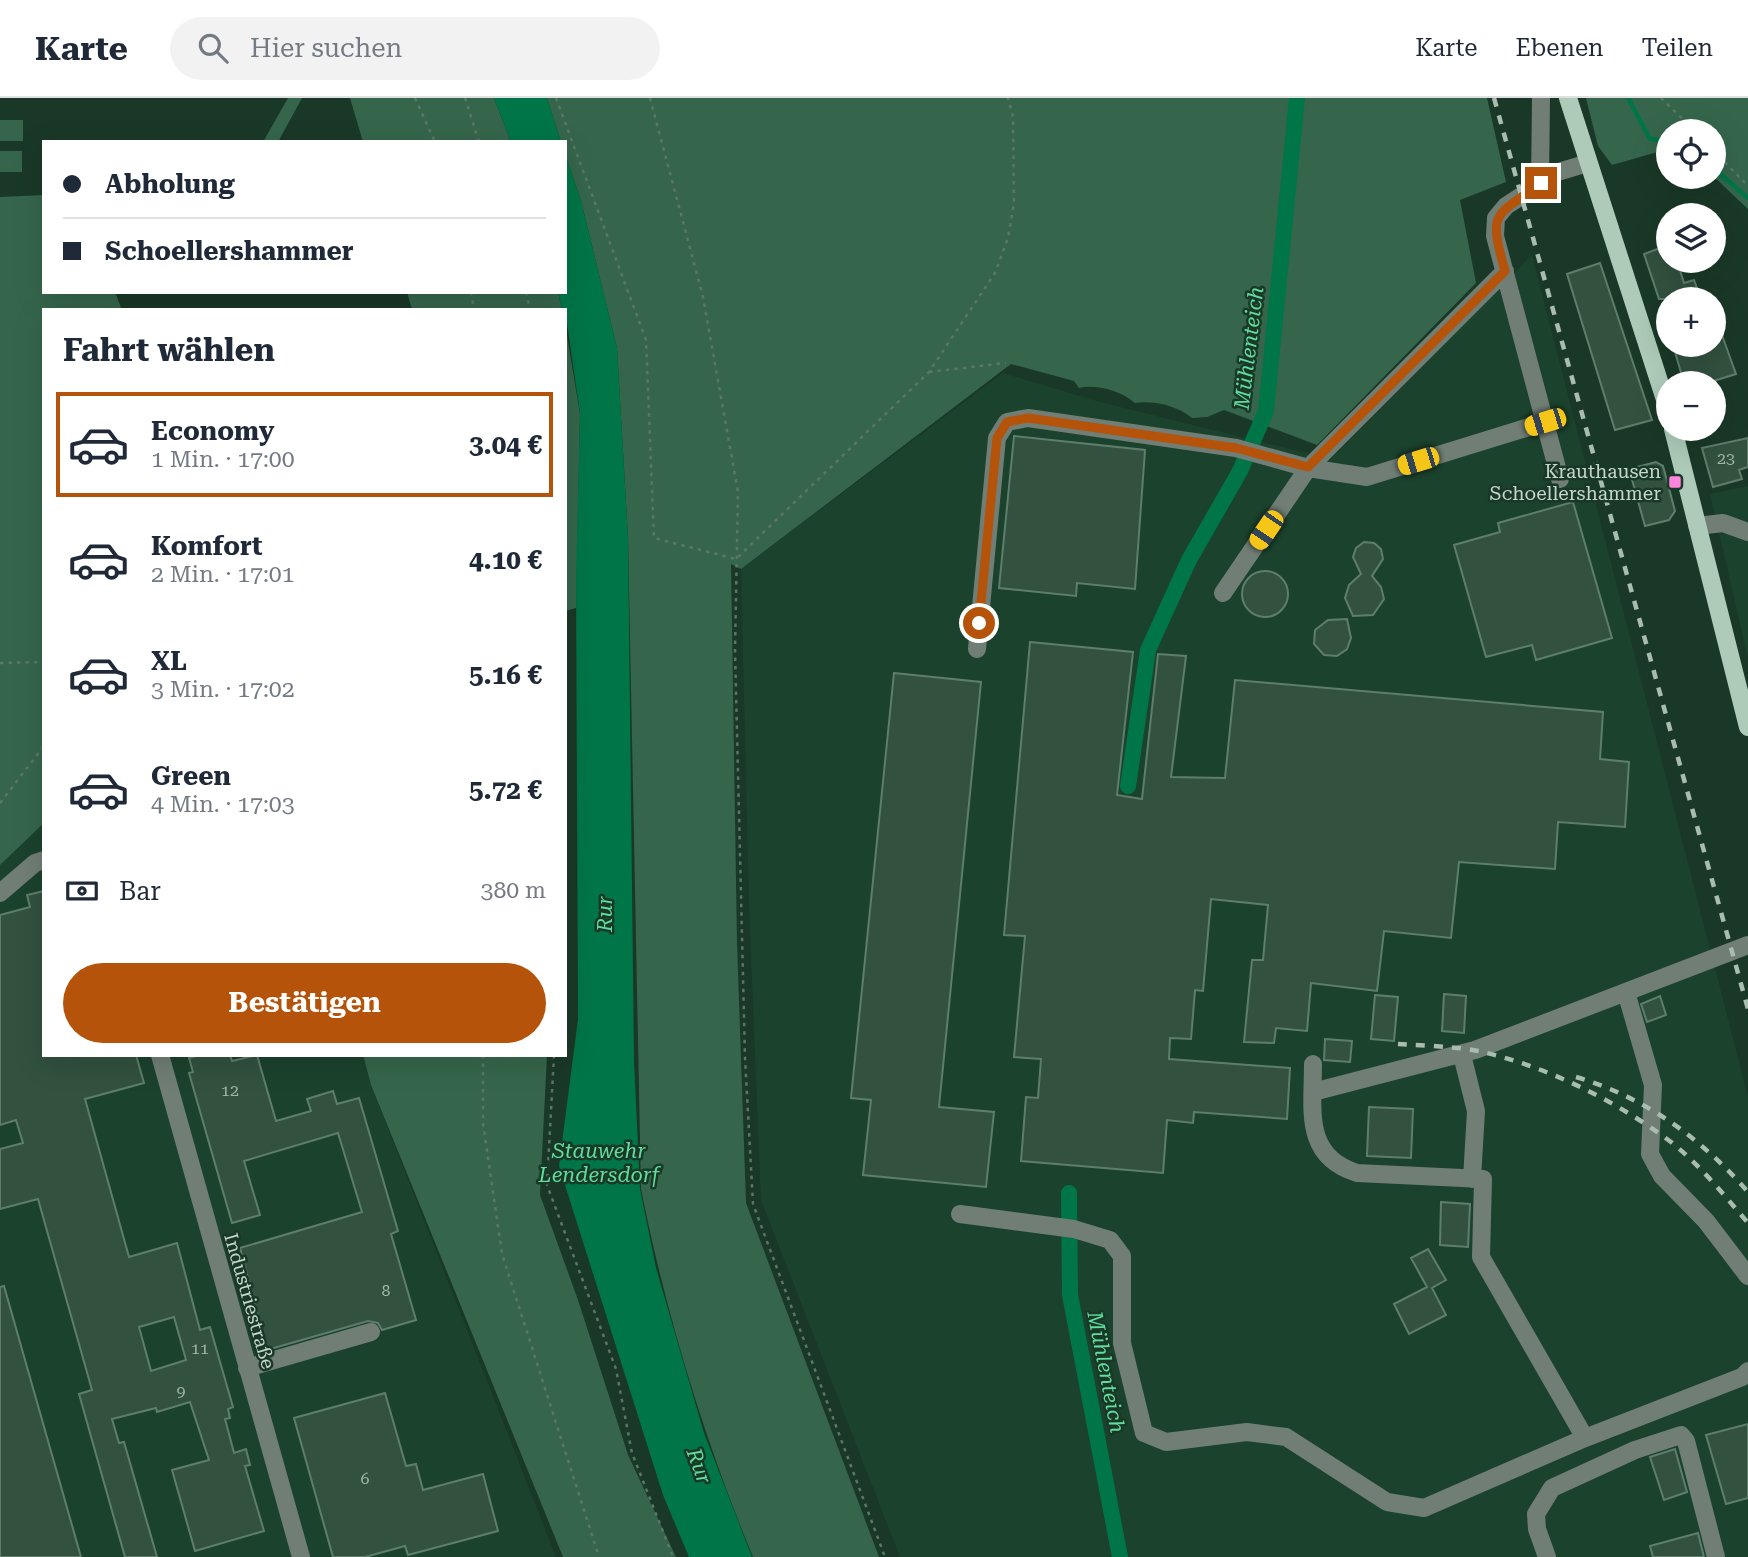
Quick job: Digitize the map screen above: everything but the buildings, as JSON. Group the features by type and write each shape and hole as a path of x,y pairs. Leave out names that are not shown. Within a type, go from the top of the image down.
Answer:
{"main road":[{"path":"1568,98 1656,372"},
{"path":"1676,441 1748,727"}],"street":[{"path":"1541,98 1541,183"},
{"path":"1560,479 1495,236 1496,218 1506,206 1558,172 1588,163"},
{"path":"1223,593 1308,467 1505,271"},
{"path":"977,649 997,438 1007,422 1028,418 1236,448 1308,467 1367,477 1545,422"},
{"path":"1697,526 1723,523 1748,533"},
{"path":"0,893 35,863 42,861"},
{"path":"1313,1093 1462,1055 1748,945"},
{"path":"1626,992 1653,1085 1650,1154 1662,1176 1706,1221 1748,1276"},
{"path":"1462,1055 1476,1111 1472,1178"},
{"name":"Industriestraße","path":"161,1057 301,1557"},
{"path":"1313,1064 1315,1133 1324,1154 1339,1168 1357,1173 1483,1179 1481,1257 1585,1438"},
{"path":"960,1214 1066,1228 1110,1240 1122,1256 1122,1343 1144,1433 1166,1442 1247,1432 1286,1437 1387,1502 1424,1508 1585,1438 1742,1377 1748,1371"},
{"path":"247,1368 371,1332"},
{"path":"1547,1557 1537,1529 1536,1514 1552,1488 1635,1450 1681,1435 1686,1441 1716,1557"}],"path":[{"path":"415,98 434,140"},
{"path":"465,98 478,140"},
{"path":"555,98 646,340 654,538 736,559"},
{"path":"650,98 703,298 738,492 735,650 745,1058 753,1204 885,1557"},
{"path":"736,559 929,372 995,273 1008,238 1014,203 1013,117 1008,98"},
{"path":"1661,98 1683,119"},
{"path":"1726,163 1748,186"},
{"path":"929,372 1006,363"},
{"path":"0,663 42,662"},
{"path":"0,803 42,749"},
{"path":"483,1057 484,1124 502,1254 599,1557"},
{"path":"554,1057 547,1185 616,1369 632,1453 673,1557"}],"shaded area":[{"path":"288,98 302,98 279,140 264,140"},
{"path":"350,98 494,98 510,140 362,140"},
{"path":"547,98 1487,98 1506,182 1460,200 1476,283 1317,445 1224,410 1207,417 1192,418 1165,405 1135,403 1108,390 1079,388 1074,381 1011,364 741,569 731,564 737,944 746,1203 879,1557 753,1557 718,1467 688,1376 651,1236 641,1189 628,537 617,348 581,201 567,160 567,140 560,140"},
{"path":"1586,98 1748,98 1748,209 1726,188 1726,119 1656,119 1656,152 1612,165 1598,146"},
{"path":"0,120 23,120 23,141 0,141"},
{"path":"0,151 22,151 22,172 0,172"},
{"path":"42,195 42,294 116,294 121,308 42,308 42,825 0,865 0,197"},
{"path":"1532,255 1748,1097 1748,1557 900,1557 761,1200 749,906 741,569 1003,373 1100,402 1331,459"},
{"path":"408,294 558,294 562,308 411,308"},
{"path":"567,335 580,414 576,608 567,610"},
{"path":"1748,486 1748,658 1710,494"},
{"path":"42,825 42,1057 364,1057 371,1085 556,1557 0,1557 0,865"},
{"path":"364,1057 547,1057 540,1195 578,1300 628,1455 676,1557 563,1557 371,1085"}],"water":[{"path":"494,98 547,98 560,140 510,140"},
{"name":"Stauwehr Lendersdorf","path":"567,160 581,201 617,348 628,537 634,1061 640,1189 656,1268 704,1433 752,1557 689,1557 663,1495 559,1166 578,1019 576,577 580,413 567,308 562,308 558,294 567,294"}],"waterway":[{"name":"Mühlenteich","path":"1128,786 1148,650 1189,560 1240,471 1266,411 1297,98"},
{"path":"1628,98 1650,139 1656,140"},
{"path":"1726,179 1748,198"},
{"name":"Mühlenteich","path":"1069,1193 1070,1295 1120,1557"}],"railway":[{"path":"1494,98 1748,1009"},
{"path":"1398,1044 1459,1048 1504,1057 1579,1086 1627,1112 1671,1142 1711,1181 1748,1223"},
{"path":"1576,1077 1626,1096 1671,1122 1711,1154 1748,1192"}],"place":[{"name":"Krauthausen Schoellershammer","path":"1675,482"}],"route":[{"path":"979,623 997,438 1007,422 1028,418 1236,448 1308,467 1505,271 1495,236 1496,218 1506,206 1541,183"}],"water label":[{"name":"Rur","path":"605,914"},
{"name":"Rur","path":"699,1466"}]}
